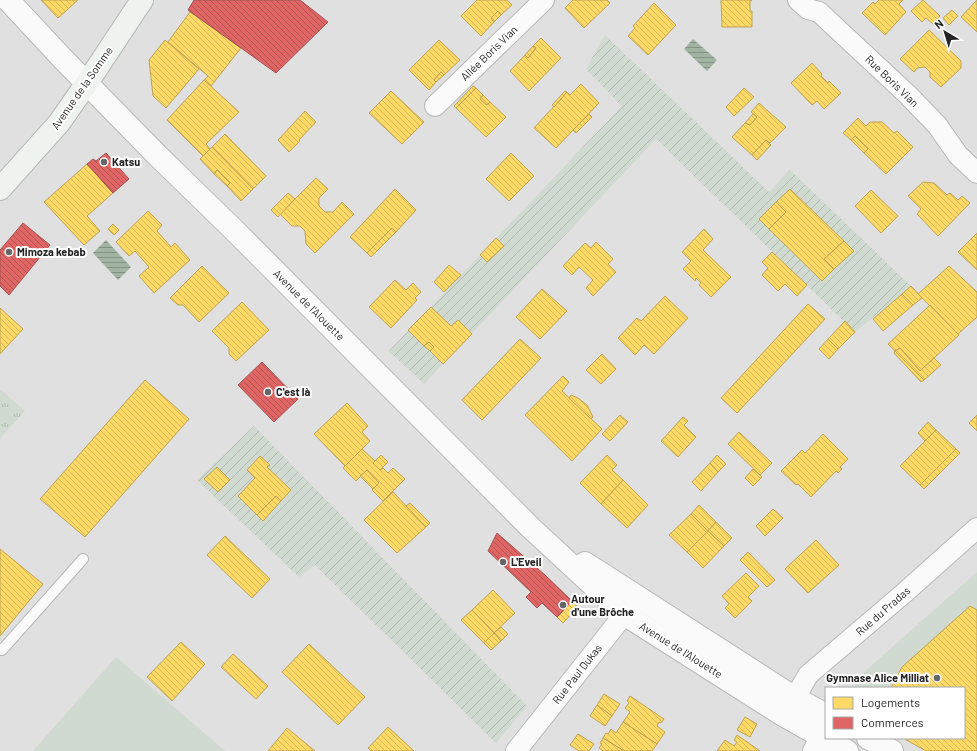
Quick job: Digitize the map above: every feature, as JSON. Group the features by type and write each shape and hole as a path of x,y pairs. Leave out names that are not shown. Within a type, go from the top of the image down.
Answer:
{"main road":[{"name":"Avenue de la Somme","path":"0,189 59,123 142,0"}],"street":[{"name":"Avenue de l'Alouette","path":"8,0 62,58 158,156 234,230 531,528 631,606 790,707 820,738 847,751"},
{"name":"Allée Boris Vian","path":"435,106 544,0"},
{"name":"Rue Boris Vian","path":"798,0 808,9 824,6 937,125 958,155 977,173"},
{"name":"Rue du Pradas","path":"790,707 808,675 903,594 977,528"},
{"name":"Rue Paul Dukas","path":"516,751 631,606"},
{"name":"Avenue de l'Alouette","path":"790,707 825,715"},
{"path":"870,739 892,751"}],"lane":[{"path":"0,649 2,650 83,559"}],"green space":[{"path":"605,35 769,192 790,170 911,286 855,332 656,139 424,384 389,351 622,106 586,69"},
{"path":"0,389 25,411 0,438"},
{"path":"254,426 527,706 496,743 315,565 299,577 197,480"},
{"path":"977,572 977,751 965,739 965,687 856,687 854,681"},
{"path":"116,657 225,751 33,751"}],"shaded area":[{"path":"693,39 717,60 707,71 684,49"},
{"path":"106,240 131,267 118,280 93,253"}],"building: Logements":[{"path":"41,0 78,0 58,18"},
{"path":"477,0 507,0 512,5 501,15 498,11 491,18 494,22 481,36 461,16"},
{"path":"573,0 607,0 610,3 584,28 565,8"},
{"path":"721,0 752,0 750,1 750,11 752,11 752,27 722,27"},
{"path":"879,0 903,0 899,4 906,12 885,35 862,13 873,2 875,4"},
{"path":"923,0 940,16 933,24 926,18 922,22 911,11"},
{"path":"977,0 977,32 961,17"},
{"path":"654,3 676,25 648,55 628,36 635,28 633,26"},
{"path":"952,10 958,16 949,25 943,18"},
{"path":"498,11 501,15 494,22 491,18"},
{"path":"190,12 241,48 211,86 204,80 208,76 168,42"},
{"path":"929,30 961,61 961,68 941,87 930,77 930,72 925,67 917,68 914,72 900,59"},
{"path":"541,38 561,58 529,91 510,71 525,55 528,58 536,48 533,46"},
{"path":"165,40 199,69 166,108 153,96 149,60"},
{"path":"439,40 460,60 444,75 441,72 434,80 436,82 429,90 409,70"},
{"path":"533,46 536,48 528,58 525,55"},
{"path":"812,63 822,74 821,76 828,83 829,81 841,93 824,109 817,101 812,105 791,83"},
{"path":"441,72 444,75 436,82 434,80"},
{"path":"204,80 239,112 206,144 210,149 203,156 167,120"},
{"path":"581,84 599,103 556,148 534,128 567,92 570,95"},
{"path":"473,86 476,88 456,108 454,106"},
{"path":"476,88 483,95 480,99 487,105 490,102 506,117 486,137 456,108"},
{"path":"744,88 754,97 734,116 726,107"},
{"path":"391,91 424,122 402,144 369,113"},
{"path":"565,91 567,92 554,107 552,105"},
{"path":"483,95 490,102 487,105 480,99"},
{"path":"759,103 786,127 770,143 766,140 752,155 732,137 745,123 750,125 757,117 751,112"},
{"path":"305,111 316,122 289,152 278,140"},
{"path":"589,114 592,117 576,133 573,130"},
{"path":"753,114 757,117 750,125 745,123"},
{"path":"858,118 866,126 870,122 882,122 894,133 897,131 913,147 886,174 864,153 868,149 855,136 851,140 843,133"},
{"path":"225,134 266,176 253,189 212,147"},
{"path":"855,136 868,149 864,153 851,140"},
{"path":"766,140 771,145 757,160 752,155"},
{"path":"212,147 253,189 241,201 227,186 230,183 217,170 214,174 200,159"},
{"path":"511,153 534,176 509,201 486,179"},
{"path":"87,164 113,193 87,216 100,231 84,245 44,202"},
{"path":"217,170 230,183 227,186 214,174"},
{"path":"316,178 328,189 319,198 319,206 325,212 333,212 342,202 354,214 315,253 306,244 305,231 300,226 292,226 280,214"},
{"path":"923,182 934,183 947,195 950,193 958,200 962,196 970,203 938,236 917,214 921,209 908,196"},
{"path":"395,189 416,210 396,232 392,228 367,253 350,237"},
{"path":"790,189 844,241 824,259 834,269 822,281 769,229 786,212 776,202"},
{"path":"871,190 898,216 881,233 855,206"},
{"path":"288,193 295,199 278,217 271,210"},
{"path":"776,202 786,212 769,229 759,219"},
{"path":"148,211 162,225 157,231 171,247 175,243 190,260 154,293 139,276 149,267 135,251 129,256 116,242"},
{"path":"113,224 119,230 114,235 108,229"},
{"path":"392,228 396,232 371,257 367,253"},
{"path":"704,229 713,239 703,250 731,277 711,297 699,285 701,283 696,278 695,281 683,269 691,261 682,252"},
{"path":"977,233 977,270 958,252"},
{"path":"496,238 504,246 487,262 480,255"},
{"path":"844,241 854,251 834,269 824,259"},
{"path":"596,242 613,259 608,264 616,272 593,296 586,288 593,280 579,267 572,275 563,266 585,243 591,248"},
{"path":"772,252 807,285 797,296 785,284 778,291 762,275 768,268 762,262"},
{"path":"449,265 461,275 444,292 434,282"},
{"path":"202,266 229,293 199,322 183,305 178,305 170,298"},
{"path":"949,266 977,292 977,317 958,334 918,294"},
{"path":"395,280 406,290 413,283 421,292 415,298 417,300 391,328 369,307"},
{"path":"911,286 922,298 913,305 902,294"},
{"path":"542,289 567,311 540,339 516,317"},
{"path":"902,294 913,305 883,331 873,319"},
{"path":"665,296 688,318 654,354 644,345 635,355 618,338 637,318 641,321"},
{"path":"242,302 269,330 236,361 229,354 229,348 212,331"},
{"path":"808,304 825,319 737,413 721,398"},
{"path":"930,305 959,335 920,371 900,348 895,351 888,344"},
{"path":"431,307 451,326 458,320 472,334 443,364 430,351 434,347 429,342 424,346 408,330"},
{"path":"0,308 23,329 0,354"},
{"path":"845,321 855,332 838,349 828,339"},
{"path":"520,339 541,358 482,420 462,400"},
{"path":"828,339 838,349 829,359 819,349"},
{"path":"429,342 434,347 430,351 424,346"},
{"path":"900,348 920,371 934,358 941,365 924,380 895,351"},
{"path":"895,351 924,380 921,382 894,353"},
{"path":"602,354 616,369 601,384 586,370"},
{"path":"563,376 569,382 562,391 602,429 572,461 525,415"},
{"path":"145,380 189,419 85,537 40,499"},
{"path":"571,395 587,405 593,417 591,419 569,398"},
{"path":"347,403 368,426 362,432 370,441 345,466 314,434"},
{"path":"620,415 628,422 610,441 602,434"},
{"path":"977,415 977,431 969,423"},
{"path":"683,417 688,421 684,425 696,437 678,457 661,441"},
{"path":"928,422 936,430 925,441 918,433"},
{"path":"936,430 956,449 920,485 900,466"},
{"path":"739,432 772,463 760,475 728,444"},
{"path":"823,434 848,459 840,467 842,469 838,473 836,471 811,497 798,484 796,485 781,471 802,450 805,453"},
{"path":"362,449 375,461 373,463 380,470 383,468 388,473 393,468 405,479 383,501 372,490 379,483 367,470 356,481 343,468"},
{"path":"956,449 960,453 924,489 920,485"},
{"path":"381,455 388,462 380,470 373,463"},
{"path":"607,455 617,465 612,470 623,480 601,504 580,483"},
{"path":"717,455 726,464 718,472 710,463"},
{"path":"260,456 270,465 267,467 291,490 281,501 276,496 257,515 238,496 255,478 247,470"},
{"path":"710,463 718,472 701,491 692,482"},
{"path":"217,467 230,480 218,492 204,479"},
{"path":"753,469 762,477 753,486 745,478"},
{"path":"367,470 379,483 373,489 360,476"},
{"path":"623,480 648,505 627,528 601,504"},
{"path":"393,492 426,527 397,553 364,520"},
{"path":"276,496 281,501 263,521 257,515"},
{"path":"410,503 430,523 426,527 406,506"},
{"path":"699,505 716,522 708,531 691,514"},
{"path":"773,509 783,518 765,536 756,526"},
{"path":"691,514 708,531 687,552 669,535"},
{"path":"716,522 732,538 724,546 708,531"},
{"path":"708,531 724,546 703,568 687,552"},
{"path":"225,536 270,579 252,598 207,555"},
{"path":"816,540 839,565 808,593 785,569"},
{"path":"0,549 43,584 0,636"},
{"path":"748,552 775,580 767,587 740,560"},
{"path":"746,573 759,586 748,597 752,601 735,618 725,608 729,604 722,596"},
{"path":"493,590 515,613 494,633 472,610"},
{"path":"572,601 578,607 563,623 557,617"},
{"name":"Gymnase Alice Milliat","path":"970,606 977,610 977,751 926,751 905,739 965,739 965,687 892,687 902,667"},
{"path":"472,610 494,633 484,643 461,620"},
{"path":"501,627 508,634 501,641 494,633"},
{"path":"494,633 501,641 491,650 484,643"},
{"path":"181,642 205,664 172,701 147,677"},
{"path":"309,644 365,697 338,725 282,672"},
{"path":"233,654 268,686 256,699 221,667"},
{"path":"604,694 620,704 612,716 597,705"},
{"path":"630,696 664,719 661,723 659,722 657,726 665,732 657,744 623,722 630,712 625,708 629,703 627,701"},
{"path":"597,705 612,716 605,726 590,716"},
{"path":"745,717 757,724 750,737 737,730"},
{"path":"623,722 657,744 652,751 624,751 603,738 611,729 616,733"},
{"path":"388,727 414,751 371,751 368,748"},
{"path":"287,728 315,751 268,751"},
{"path":"578,734 594,744 589,751 579,751 570,745"},
{"path":"737,735 760,751 717,751 725,740 734,746 737,742 734,740"},
{"path":"603,738 624,751 603,751 599,748 602,744 600,743"}],"building: Commerces":[{"path":"194,0 300,0 328,22 276,73 188,10"},
{"path":"106,153 129,179 113,193 87,164 93,159 96,161"},
{"path":"23,223 50,245 9,295 0,286 0,250"},
{"name":"C'est là","path":"262,362 298,399 274,422 238,385"},
{"path":"497,533 572,601 557,617 542,603 537,608 526,597 531,592 488,551"}],"place":[{"name":"Katsu","path":"104,162"},
{"name":"Mimoza kebab","path":"9,252"},
{"name":"C'est là","path":"268,392"},
{"name":"L'Eveil","path":"503,562"},
{"name":"Autour d'une Brôche","path":"563,605"},
{"name":"Gymnase Alice Milliat","path":"937,678"}]}
